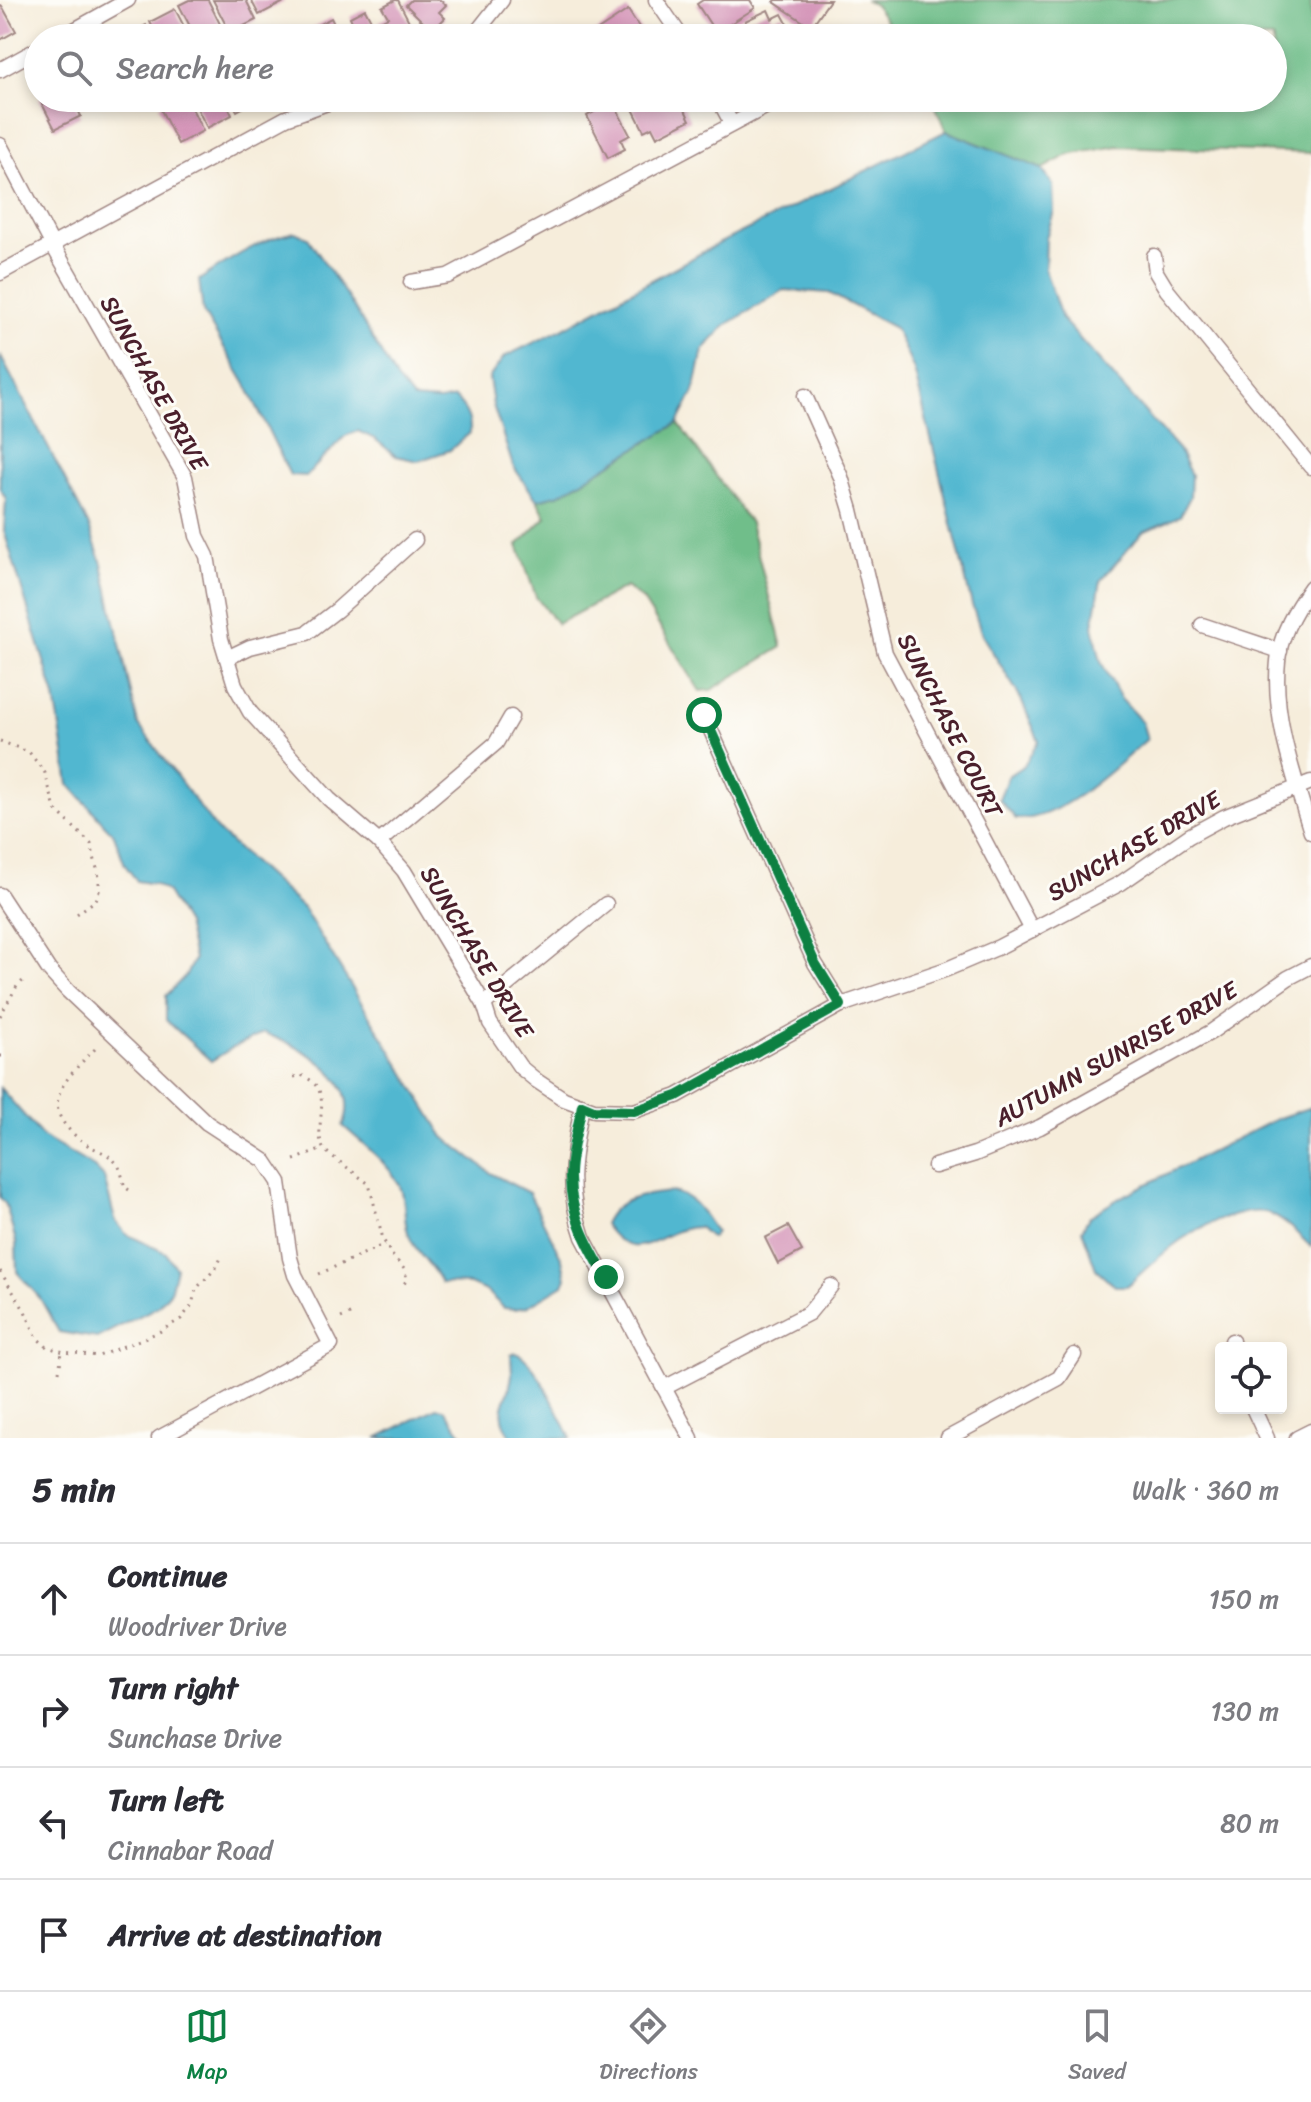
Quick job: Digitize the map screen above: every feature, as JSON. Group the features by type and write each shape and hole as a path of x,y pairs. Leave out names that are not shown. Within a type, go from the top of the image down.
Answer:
{"street":[{"path":"85,24 128,0"},
{"path":"483,24 502,0"},
{"path":"656,0 672,24"},
{"path":"0,70 24,57"},
{"path":"0,273 286,118 302,112"},
{"path":"726,112 732,124"},
{"path":"411,282 448,276 755,112"},
{"name":"SUNCHASE DRIVE","path":"0,145 52,244 185,477 197,536 207,556 221,639 235,685 259,722 329,799 379,842 404,871 484,1004 490,1023 520,1067 564,1099 594,1110 634,1111 677,1096 841,1005 947,969 1032,930 1121,883 1189,836 1224,817 1304,785"},
{"path":"1154,256 1156,272 1167,290 1311,467"},
{"name":"SUNCHASE COURT","path":"805,396 841,477 885,653 1032,930"},
{"path":"227,658 250,647 307,633 415,540"},
{"path":"1311,587 1285,631 1278,660 1280,704 1304,785 1311,832"},
{"path":"1202,625 1280,651"},
{"path":"704,715 815,963 841,1005"},
{"path":"379,842 496,743 511,717"},
{"path":"0,895 49,970 68,991 207,1123 265,1161 279,1182 295,1275 331,1345 159,1438"},
{"path":"484,1004 606,904"},
{"name":"AUTUMN SUNRISE DRIVE","path":"935,1166 975,1154 1040,1127 1211,1032 1288,978 1311,966"},
{"path":"582,1105 570,1177 574,1213 583,1237 691,1438"},
{"path":"664,1388 809,1313 831,1286"},
{"path":"948,1438 1059,1378 1074,1355"},
{"path":"1256,1414 1267,1438"},
{"path":"1297,1438 1311,1431"}],"path":[{"path":"0,741 29,752 45,773 55,809 91,844 99,891 92,904 74,916"},
{"path":"0,1016 17,986 25,979"},
{"path":"95,1049 61,1087 56,1098 56,1111 77,1137 113,1159 129,1190"},
{"path":"294,1077 305,1076 321,1095 323,1111 319,1138 323,1149 369,1184 385,1244 407,1273 407,1280 402,1286"},
{"path":"294,1160 323,1149"},
{"path":"319,1274 385,1244"},
{"path":"0,1271 25,1311 37,1338 47,1347 99,1356 170,1327 189,1310 196,1289 216,1268 222,1256"},
{"path":"341,1318 352,1313"},
{"path":"59,1372 62,1352"}],"green space":[{"path":"865,0 1311,0 1311,153 1118,146 1068,155 1042,169 946,131 938,112 1287,112 1287,24 888,24 875,5"},
{"path":"678,423 750,523 782,647 711,690 700,691 643,600 626,587 557,624 536,597 518,545 546,517 537,500 560,494"}],"water":[{"path":"946,131 1042,169 1053,185 1054,211 1046,238 1045,270 1062,319 1178,449 1191,475 1190,497 1180,516 1143,532 1101,580 1093,626 1101,662 1121,699 1142,722 1147,739 1086,791 1033,818 1016,819 999,799 1008,776 1024,765 1039,741 1019,695 982,635 914,370 895,328 829,293 784,290 726,325 703,350 694,392 678,423 560,494 537,500 513,466 493,405 489,378 504,357 718,244"},
{"path":"295,232 308,238 397,380 413,399 439,401 455,398 462,406 470,433 450,450 418,461 396,456 375,439 358,431 345,436 306,476 290,475 247,386 203,312 199,280 257,245"},
{"path":"0,355 88,524 102,564 138,724 216,829 303,908 444,1137 492,1174 529,1193 562,1259 566,1278 563,1285 526,1307 504,1308 486,1291 470,1284 441,1283 409,1236 402,1192 393,1174 343,1126 347,1109 345,1093 325,1066 311,1055 263,1033 211,1061 166,1020 166,996 186,975 194,959 186,924 166,891 154,884 137,881 125,865 114,835 69,784 55,697 4,531 6,499 0,488"},
{"path":"0,1088 43,1137 94,1167 104,1177 115,1220 126,1234 166,1253 176,1268 170,1292 157,1307 97,1338 59,1332 40,1298 17,1272 16,1242 6,1205 0,1197"},
{"path":"1311,1107 1311,1247 1277,1218 1264,1212 1250,1212 1219,1220 1190,1234 1164,1252 1127,1286 1115,1286 1096,1269 1082,1230 1089,1217 1121,1197 1276,1119"},
{"path":"671,1192 698,1206 716,1232 711,1238 699,1227 672,1233 649,1244 627,1245 604,1224 623,1203 641,1196"},
{"path":"516,1353 539,1377 571,1438 511,1438 502,1411 512,1375 511,1355"},
{"path":"436,1408 444,1409 465,1438 377,1438"}],"building":[{"path":"189,0 208,0 220,24 189,24 179,5"},
{"path":"213,0 246,0 256,20 248,24 225,24"},
{"path":"251,0 283,0 284,2 259,15"},
{"path":"398,0 410,24 380,24 388,17 382,7"},
{"path":"411,0 440,0 446,5 439,12 445,18 439,24 425,24 406,5"},
{"path":"703,0 750,0 755,8 730,24 710,24 697,4"},
{"path":"830,0 813,24 807,24 774,2"},
{"path":"0,7 16,31 0,40"},
{"path":"175,9 183,24 151,24"},
{"path":"365,9 373,24 353,24 350,17"},
{"path":"628,10 637,24 607,24"},
{"path":"768,10 772,19 782,14 787,24 747,24 745,21"},
{"path":"331,18 334,24 320,24"},
{"path":"46,112 79,112 81,116 55,129"},
{"path":"162,112 194,112 203,131 178,144"},
{"path":"199,112 231,112 232,115 207,128"},
{"path":"594,112 618,112 630,135 621,140 625,149 608,158 587,116"},
{"path":"634,112 686,112 690,120 657,137 652,127 644,131"},
{"path":"788,1226 802,1251 778,1264 765,1238"}],"route":[{"path":"606,1277 583,1237 574,1213 570,1177 582,1105 594,1110 634,1111 677,1096 841,1005 815,963 704,715"}]}
